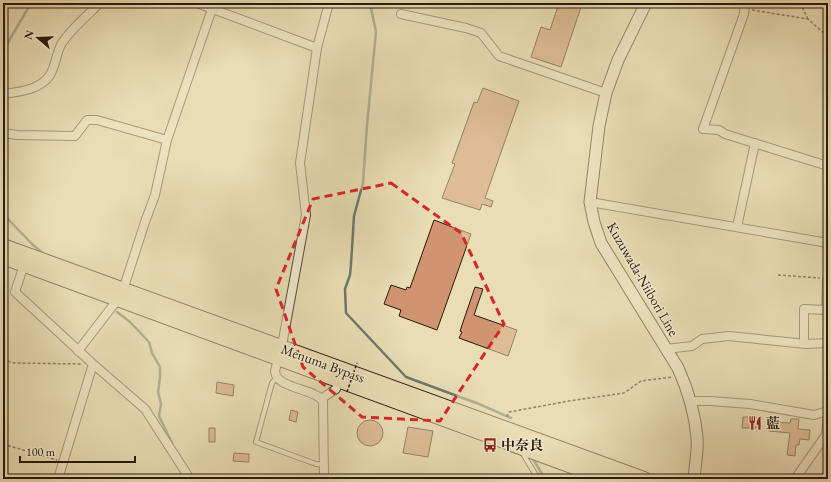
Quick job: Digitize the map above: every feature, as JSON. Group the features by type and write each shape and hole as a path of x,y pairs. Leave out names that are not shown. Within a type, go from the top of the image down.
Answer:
{"highway":[{"name":"Menuma Bypass","path":"3,246 121,294 280,353 644,479"},
{"name":"Menuma Bypass","path":"3,257 24,265 121,294"},
{"name":"Menuma Bypass","path":"280,353 344,386 607,479"}],"main road":[{"name":"Kuzuwada-Niibori Line","path":"646,3 625,46 606,93 599,126 590,202 594,222 602,242 682,377 690,401 697,439 694,479"}],"street":[{"path":"3,94 24,91 41,84 50,75 61,44 100,3"},
{"path":"197,3 317,48"},
{"path":"324,479 324,404 318,396 294,388 277,377 275,371 280,353 306,215 300,163 317,48 329,3"},
{"path":"745,6 703,129 719,130 725,134 828,166"},
{"path":"78,351 121,294 155,195 167,140 212,9"},
{"path":"401,14 466,28 481,33 499,56 606,93"},
{"path":"3,133 16,135 75,136 87,120 97,120 167,140"},
{"path":"737,227 755,143"},
{"path":"590,202 828,243"},
{"path":"24,265 15,292 78,351 145,408 190,479"},
{"path":"804,343 804,309 826,310 827,279"},
{"path":"666,349 692,346 702,339 729,336 804,343 828,343"},
{"path":"58,479 93,364"},
{"path":"321,399 336,389 344,386"},
{"path":"690,401 750,404 814,415 828,411 827,437 797,478"}],"lane":[{"path":"277,377 272,383 256,442 316,464 324,465"},
{"path":"519,447 538,479"}],"path":[{"path":"800,3 808,19 828,37"},
{"path":"745,6 808,19"},
{"path":"778,275 827,279"},
{"path":"3,360 14,363 93,364"},
{"path":"344,386 357,363"},
{"path":"503,429 509,412 624,393 641,381 662,377 682,377"},
{"path":"3,444 64,463"}],"highlighted area":[{"path":"391,183 461,233 504,324 440,421 362,417 303,367 276,289 313,199"}],"building":[{"path":"559,3 569,3 581,7 561,67 531,57 541,27 550,30"},
{"path":"483,88 519,101 485,198 493,201 491,207 482,204 480,210 442,198 455,164 452,163 474,102 477,103"},
{"path":"434,220 471,234 437,330 399,316 401,310 384,304 391,285 406,290 407,287 410,288"},
{"path":"475,287 483,289 474,315 517,330 508,356 459,338"},
{"path":"217,382 234,385 233,396 216,393"},
{"path":"291,410 298,412 296,422 289,420"},
{"path":"743,417 757,417 756,428 742,428"},
{"path":"791,419 799,419 798,429 810,430 809,440 800,439 799,445 796,445 795,456 787,455 790,433 769,431 770,422 790,423"},
{"path":"370,420 379,424 383,433 379,442 370,446 361,442 357,433 361,424"},
{"path":"408,427 433,431 428,457 403,453"},
{"path":"209,428 215,428 215,442 209,442"},
{"path":"234,453 249,454 249,462 233,461"}],"waterway":[{"path":"3,51 31,3"},
{"path":"370,3 376,32 363,183 354,216 350,275 345,289 346,313 406,377 479,404 511,418"},
{"path":"3,214 46,256"},
{"path":"117,312 130,322 149,342 152,353 160,367 158,392 161,404 159,416 172,443"},
{"path":"533,459 545,479"}],"place":[{"name":"藍","path":"755,423"},
{"name":"中奈良","path":"490,445"}]}
